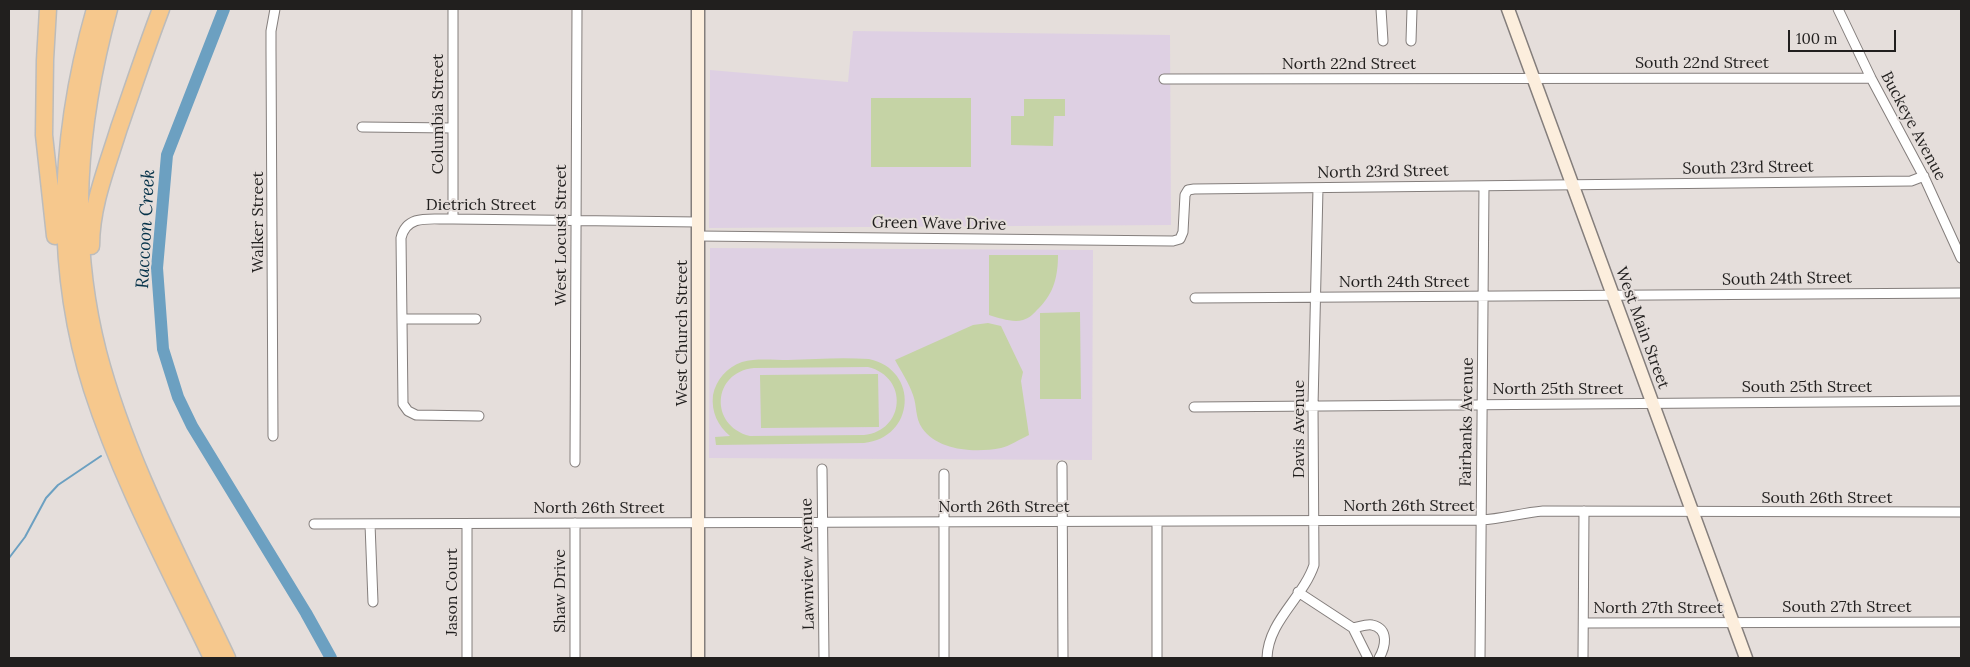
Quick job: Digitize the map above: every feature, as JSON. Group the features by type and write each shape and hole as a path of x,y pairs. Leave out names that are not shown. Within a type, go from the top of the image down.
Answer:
{"highway":[{"path":"48,9 44,135 49,192 62,288 72,335 80,370 92,389"},
{"path":"95,9 84,50 70,120 66,151 64,216 70,295 92,389 107,431 139,504 212,658"},
{"path":"109,9 91,81 81,152 82,256 89,306 98,352 124,433 161,518 227,658"},
{"path":"89,306 93,212 141,62 161,9"}],"main road":[{"name":"West Church Street","path":"698,9 698,658"},
{"name":"West Main Street","path":"1508,9 1746,658"}],"street":[{"name":"Walker Street","path":"273,436 271,51 275,9"},
{"name":"Columbia Street","path":"452,9 453,218"},
{"name":"West Locust Street","path":"575,462 577,9"},
{"path":"1381,9 1382,40"},
{"path":"1411,41 1412,9"},
{"name":"Buckeye Avenue","path":"1838,9 1871,78 1924,176 1961,258"},
{"name":"South 22nd Street","path":"1534,78 1871,78"},
{"name":"North 22nd Street","path":"1164,79 1534,78"},
{"path":"362,127 453,128"},
{"name":"South 23rd Street","path":"1573,185 1911,181 1924,176"},
{"name":"North 23rd Street","path":"1180,239 1183,232 1184,195 1188,190 1194,189 1573,185"},
{"name":"Fairbanks Avenue","path":"1480,658 1484,186"},
{"name":"Davis Avenue","path":"1267,658 1270,640 1276,626 1310,575 1314,565 1313,406 1318,188"},
{"name":"Dietrich Street","path":"479,416 416,415 411,414 406,409 403,399 401,247 404,230 412,221 453,218 698,222"},
{"name":"Green Wave Drive","path":"698,236 1073,241 1180,239"},
{"name":"South 24th Street","path":"1613,295 1961,293"},
{"name":"North 24th Street","path":"1194,298 1613,295"},
{"path":"403,319 476,319"},
{"name":"South 25th Street","path":"1653,404 1961,401"},
{"name":"North 25th Street","path":"1194,407 1653,404"},
{"path":"1062,466 1063,658"},
{"name":"Lawnview Avenue","path":"822,469 824,658"},
{"path":"944,474 944,658"},
{"name":"North 26th Street","path":"314,524 468,525 1496,520 1522,513 1542,511 1692,513"},
{"path":"1583,658 1584,511"},
{"name":"South 26th Street","path":"1692,513 1961,512"},
{"path":"1157,522 1157,658"},
{"name":"Shaw Drive","path":"575,523 575,658"},
{"path":"370,524 373,602"},
{"name":"Jason Court","path":"467,658 468,525"},
{"path":"1298,592 1353,628 1368,658"},
{"name":"South 27th Street","path":"1733,623 1961,622"},
{"name":"North 27th Street","path":"1584,624 1733,623"},
{"path":"1353,628 1372,625 1383,632 1384,647 1378,658"}],"shaded area":[{"path":"853,31 1170,35 1171,225 709,228 710,70 848,82"},
{"path":"710,248 1093,250 1092,460 709,458"}],"green space":[{"path":"871,98 971,98 971,167 871,167"},
{"path":"1024,99 1065,99 1065,116 1054,116 1053,146 1011,145 1011,116 1024,116"},
{"path":"989,255 1058,255 1056,277 1052,290 1044,302 1028,318 1015,321 989,315"},
{"path":"1080,312 1081,399 1040,399 1040,313"},
{"path":"988,323 1001,326 1023,372 1021,381 1029,435 1004,447 991,450 969,450 947,446 937,442 922,428 918,420 911,391 895,360 973,325"},
{"path":"869,359 886,366 897,376 903,389 905,403 901,417 893,429 881,438 864,443 716,445 715,437 730,436 722,428 714,413 714,389 727,371 737,364 753,360","holes":["868,367 881,373 890,381 896,392 897,403 894,414 888,424 878,431 864,435 750,436 737,430 727,422 722,411 723,389 730,379 740,372 754,368"]},
{"path":"878,374 879,427 761,428 760,375"}],"waterway":[{"name":"Raccoon Creek","path":"224,9 167,155 157,268 163,349 178,397 192,426 306,613 331,658"},
{"path":"9,558 25,537 46,498 58,485 101,456"}]}
